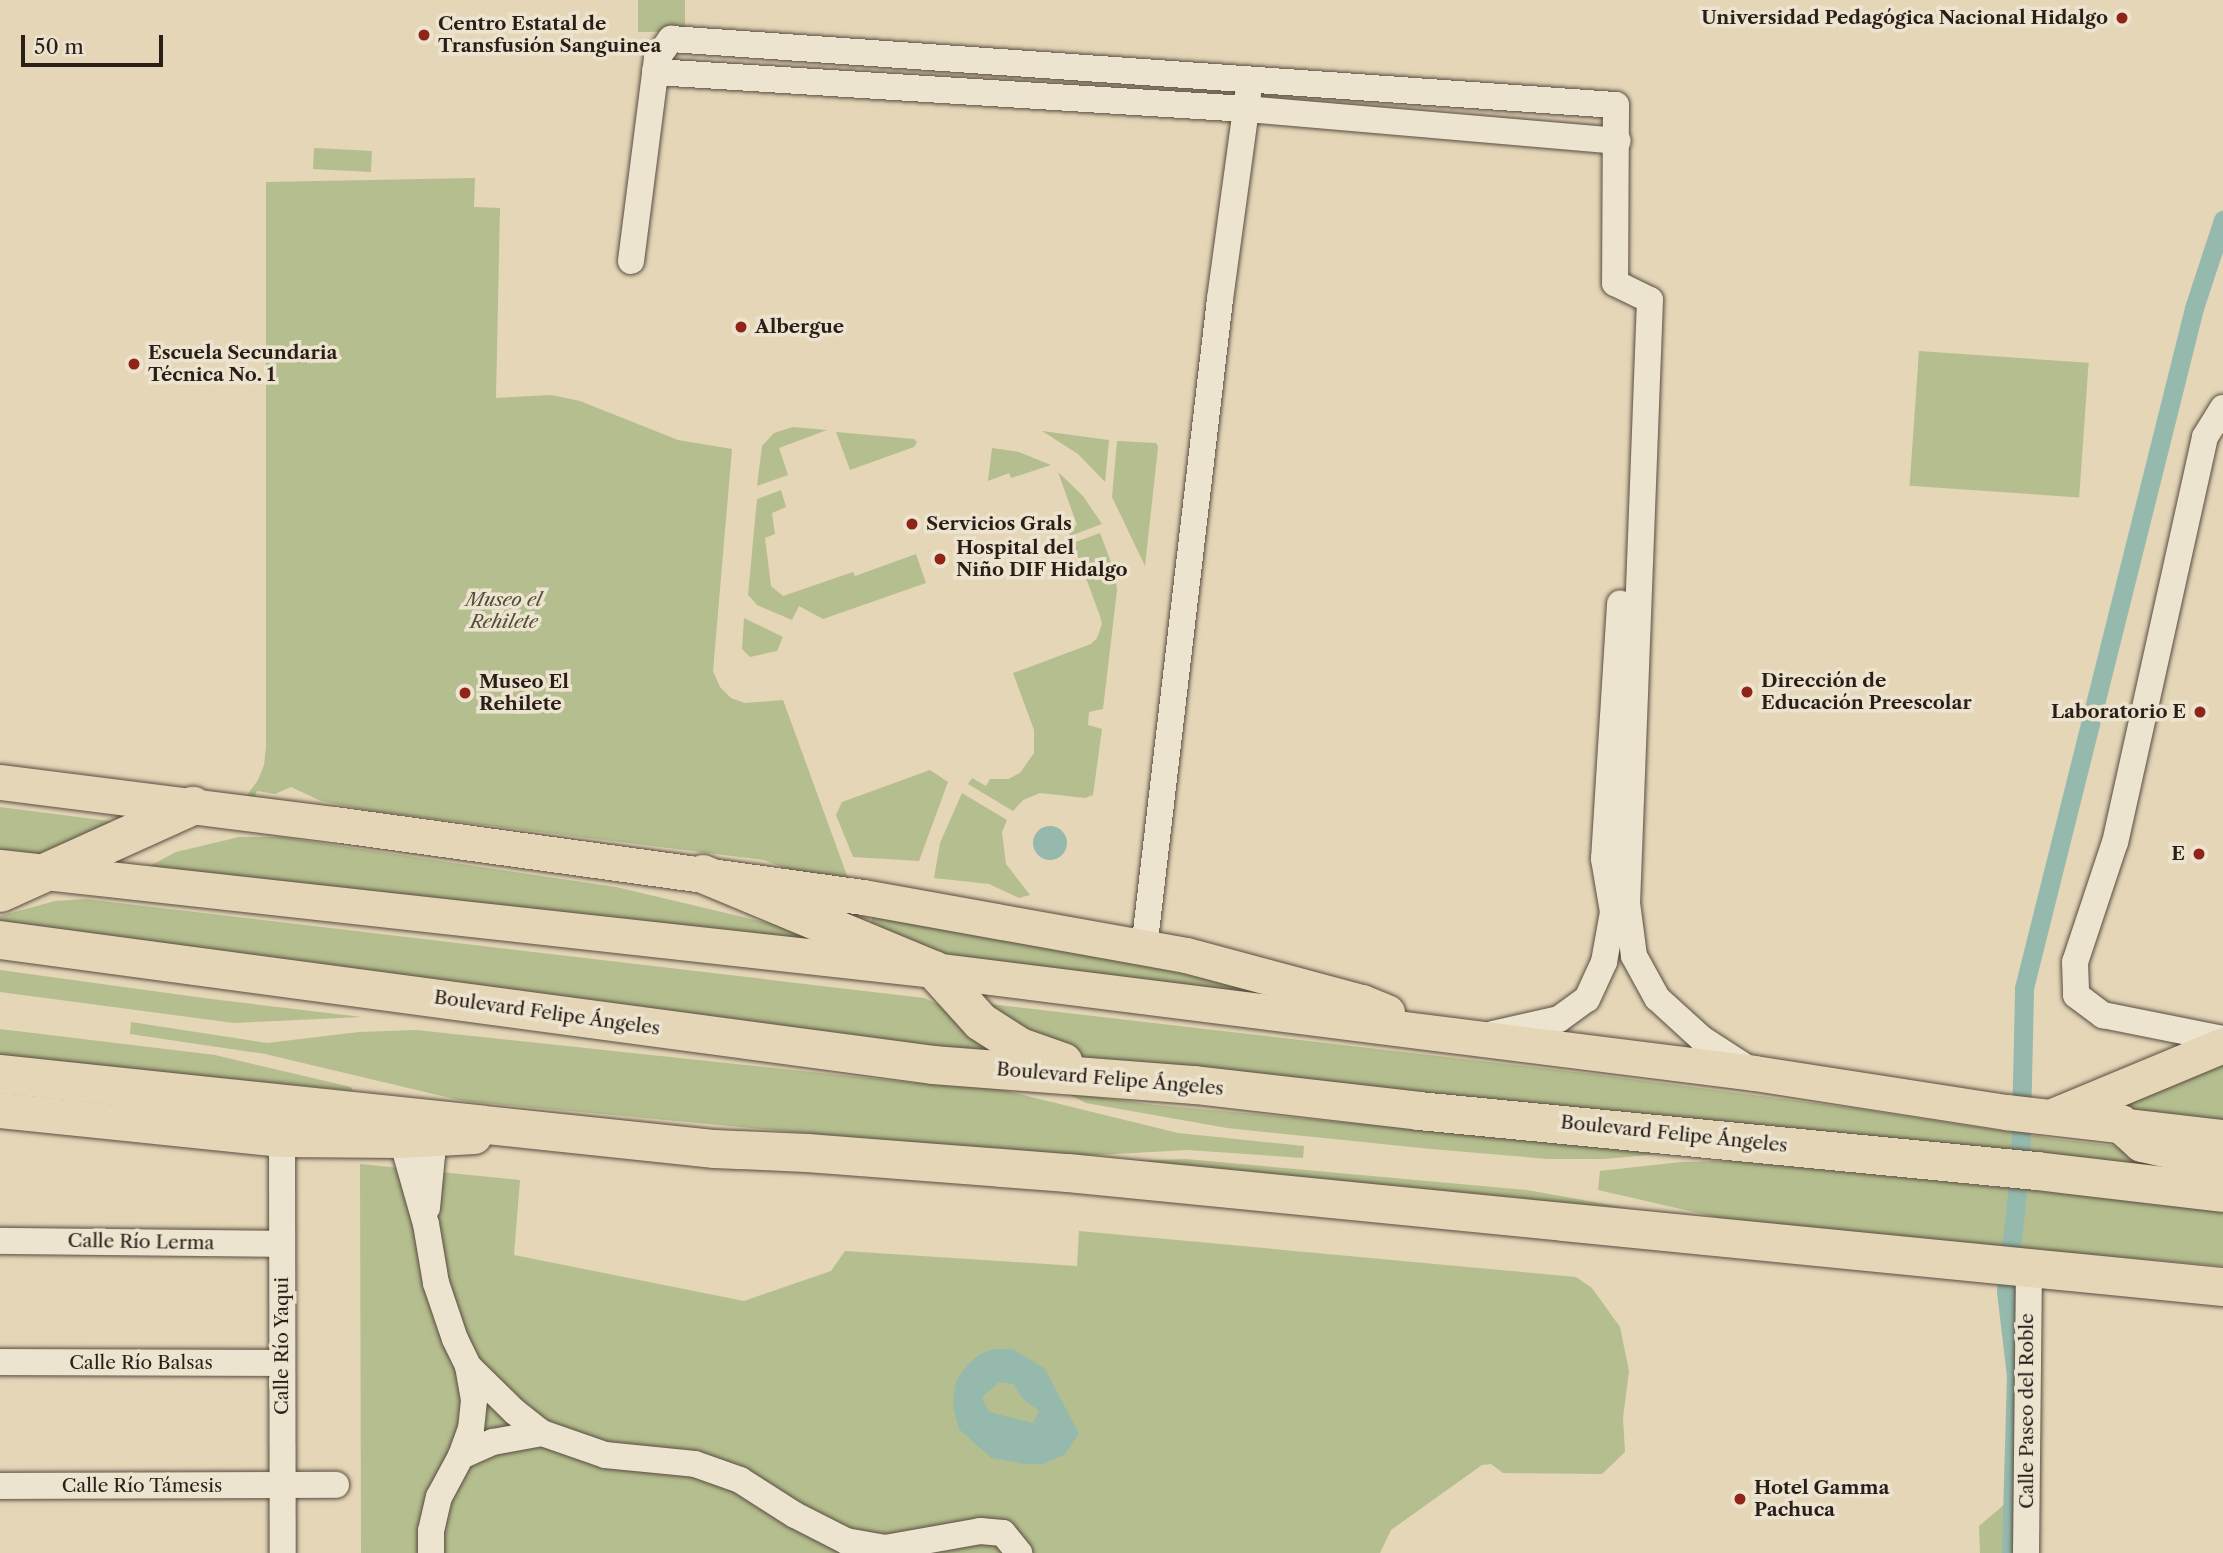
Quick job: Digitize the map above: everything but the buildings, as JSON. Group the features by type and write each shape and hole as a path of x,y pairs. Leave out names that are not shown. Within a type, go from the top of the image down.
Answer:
{"highway":[{"path":"0,893 48,874 193,806"},
{"path":"703,874 934,970 981,1022 1020,1047 1059,1062 1163,1074 1195,1085"},
{"name":"Boulevard Felipe Ángeles","path":"0,940 933,1065 1195,1085 1419,1111 1999,1167 2223,1193"},
{"path":"0,1073 415,1128 543,1132 715,1149 807,1153 1068,1173 2223,1287"},
{"path":"2121,1124 2142,1143 2223,1161"}],"main road":[{"path":"0,782 863,897 1185,955 1362,1002 1439,1033"},
{"path":"0,867 934,970 1754,1073 2006,1112 2223,1137"},
{"path":"2050,1115 2223,1045"},
{"path":"0,1110 282,1139 415,1128"}],"street":[{"path":"631,261 657,58 670,39 1616,105 1618,142 1615,282 1650,300 1605,859 1613,912 1604,962 1587,999 1559,1019 1473,1038"},
{"path":"1035,96 1040,65"},
{"path":"655,72 1246,109 1618,142"},
{"path":"1144,949 1220,299 1251,78"},
{"path":"2223,408 2205,437 2115,842 2075,962 2076,995 2103,1014 2223,1039"},
{"path":"1632,517 1627,904 1634,956 1657,998 1702,1039 1754,1073"},
{"path":"415,1128 426,1224 439,1292 468,1366 474,1400 471,1429 461,1456 439,1497 431,1531 431,1553"},
{"name":"Calle Río Yaqui","path":"282,1139 283,1553"},
{"name":"Calle Río Lerma","path":"0,1241 282,1244"},
{"name":"Calle Paseo del Roble","path":"2014,1268 2026,1553"},
{"name":"Calle Río Balsas","path":"0,1362 282,1363"},
{"path":"468,1366 491,1391 542,1433 605,1455 695,1464 740,1480 795,1515 846,1541 888,1551 980,1531 1003,1533 1018,1553"},
{"path":"461,1456 493,1442 542,1433"},
{"name":"Calle Río Támesis","path":"0,1486 336,1485"}],"green space":[{"path":"638,0 685,0 685,32 638,32"},
{"path":"314,148 372,151 371,172 313,169"},
{"name":"Museo el Rehilete","path":"475,178 474,207 500,208 496,398 551,395 580,401 678,440 732,449 713,671 720,687 731,698 745,703 783,700 849,881 805,876 764,860 372,811 321,801 291,787 275,794 257,791 250,808 237,809 258,780 264,765 266,747 266,182"},
{"path":"1919,351 2089,363 2079,498 1910,486"},
{"path":"793,427 827,430 779,448 788,475 757,486 762,446 774,433"},
{"path":"1042,431 1109,440 1105,482 1078,454"},
{"path":"836,432 914,439 917,442 914,447 850,470"},
{"path":"1117,441 1156,443 1158,447 1145,566 1112,497"},
{"path":"992,448 1019,452 1051,465 1011,478 1009,473 988,481"},
{"path":"1058,472 1083,496 1102,524 1070,536 1068,529 1077,525"},
{"path":"781,490 786,507 772,513 775,534 765,538 771,586 783,596 853,572 855,576 916,554 926,583 823,619 799,606 792,620 757,605 748,595 757,499"},
{"path":"1100,533 1115,573 1117,590 1103,709 1089,712 1088,725 1102,729 1093,795 1085,798 1040,793 1023,800 1013,811 968,784 972,778 986,786 990,779 1008,779 1020,773 1034,753 1034,730 1013,673 1091,644 1097,638 1102,624 1100,616 1073,543"},
{"path":"744,618 783,637 777,651 750,657 742,649"},
{"path":"930,770 948,782 919,861 853,857 836,815 842,802"},
{"path":"962,793 1007,820 1002,832 1006,864 1030,895 1019,898 989,884 934,878 940,843"},
{"path":"0,807 140,825 90,862 0,856"},
{"path":"239,837 281,837 616,887 844,941 842,954 144,869 176,852"},
{"path":"85,899 924,998 956,1012 1031,1062 0,942 0,916 55,901"},
{"path":"873,916 1106,957 1344,1009 965,963 870,925"},
{"path":"0,970 362,1017 234,1023 0,992"},
{"path":"981,1003 1593,1074 1852,1108 2055,1139 2162,1151 2223,1181 1095,1059 1065,1053"},
{"path":"131,1022 267,1043 359,1032 416,1030 916,1083 990,1087 1178,1133 1304,1146 1303,1158 1187,1150 1062,1157 463,1101 265,1054 130,1034"},
{"path":"0,1029 215,1055 351,1087 353,1091 0,1056"},
{"path":"2223,1063 2223,1125 2081,1105"},
{"path":"1066,1093 1155,1105 1530,1139 1659,1154 1605,1159 1548,1159 1431,1149 1227,1128 1086,1103"},
{"path":"1186,1159 1527,1190 1633,1209 1126,1161"},
{"path":"1734,1161 2223,1209 2223,1266 1755,1226 1598,1190 1600,1171 1681,1162"},
{"path":"360,1164 520,1180 514,1255 744,1301 831,1271 845,1251 1077,1266 1079,1231 1576,1277 1592,1288 1620,1327 1629,1371 1623,1418 1625,1452 1602,1474 1503,1473 1491,1464 1482,1465 1391,1530 1380,1553 361,1553"},
{"path":"2005,1504 2004,1553 1980,1553 1979,1526"}],"water":[{"path":"1050,826 1062,831 1067,843 1062,855 1050,860 1038,855 1033,843 1038,831"},
{"path":"994,1349 1013,1349 1045,1369 1079,1434 1064,1455 1043,1464 991,1458 959,1429 953,1406 956,1381 967,1365 980,1354","holes":["999,1382 1013,1384 1023,1399 1039,1411 1033,1423 989,1412 982,1397"]}],"waterway":[{"path":"2011,1553 2016,1376 2006,1291 2020,1169 2024,988 2194,308 2223,220"}],"place":[{"name":"Universidad Pedagógica Nacional Hidalgo","path":"2122,18"},
{"name":"Centro Estatal de Transfusión Sanguinea","path":"424,35"},
{"name":"Albergue","path":"741,327"},
{"name":"Escuela Secundaria Técnica No. 1","path":"134,364"},
{"name":"Servicios Grals","path":"912,524"},
{"name":"Hospital del Niño DIF Hidalgo","path":"940,559"},
{"name":"Dirección de Educación Preescolar","path":"1747,692"},
{"name":"Museo El Rehilete","path":"465,693"},
{"name":"Laboratorio E","path":"2200,712"},
{"name":"E","path":"2199,854"},
{"name":"Hotel Gamma Pachuca","path":"1740,1499"}]}
